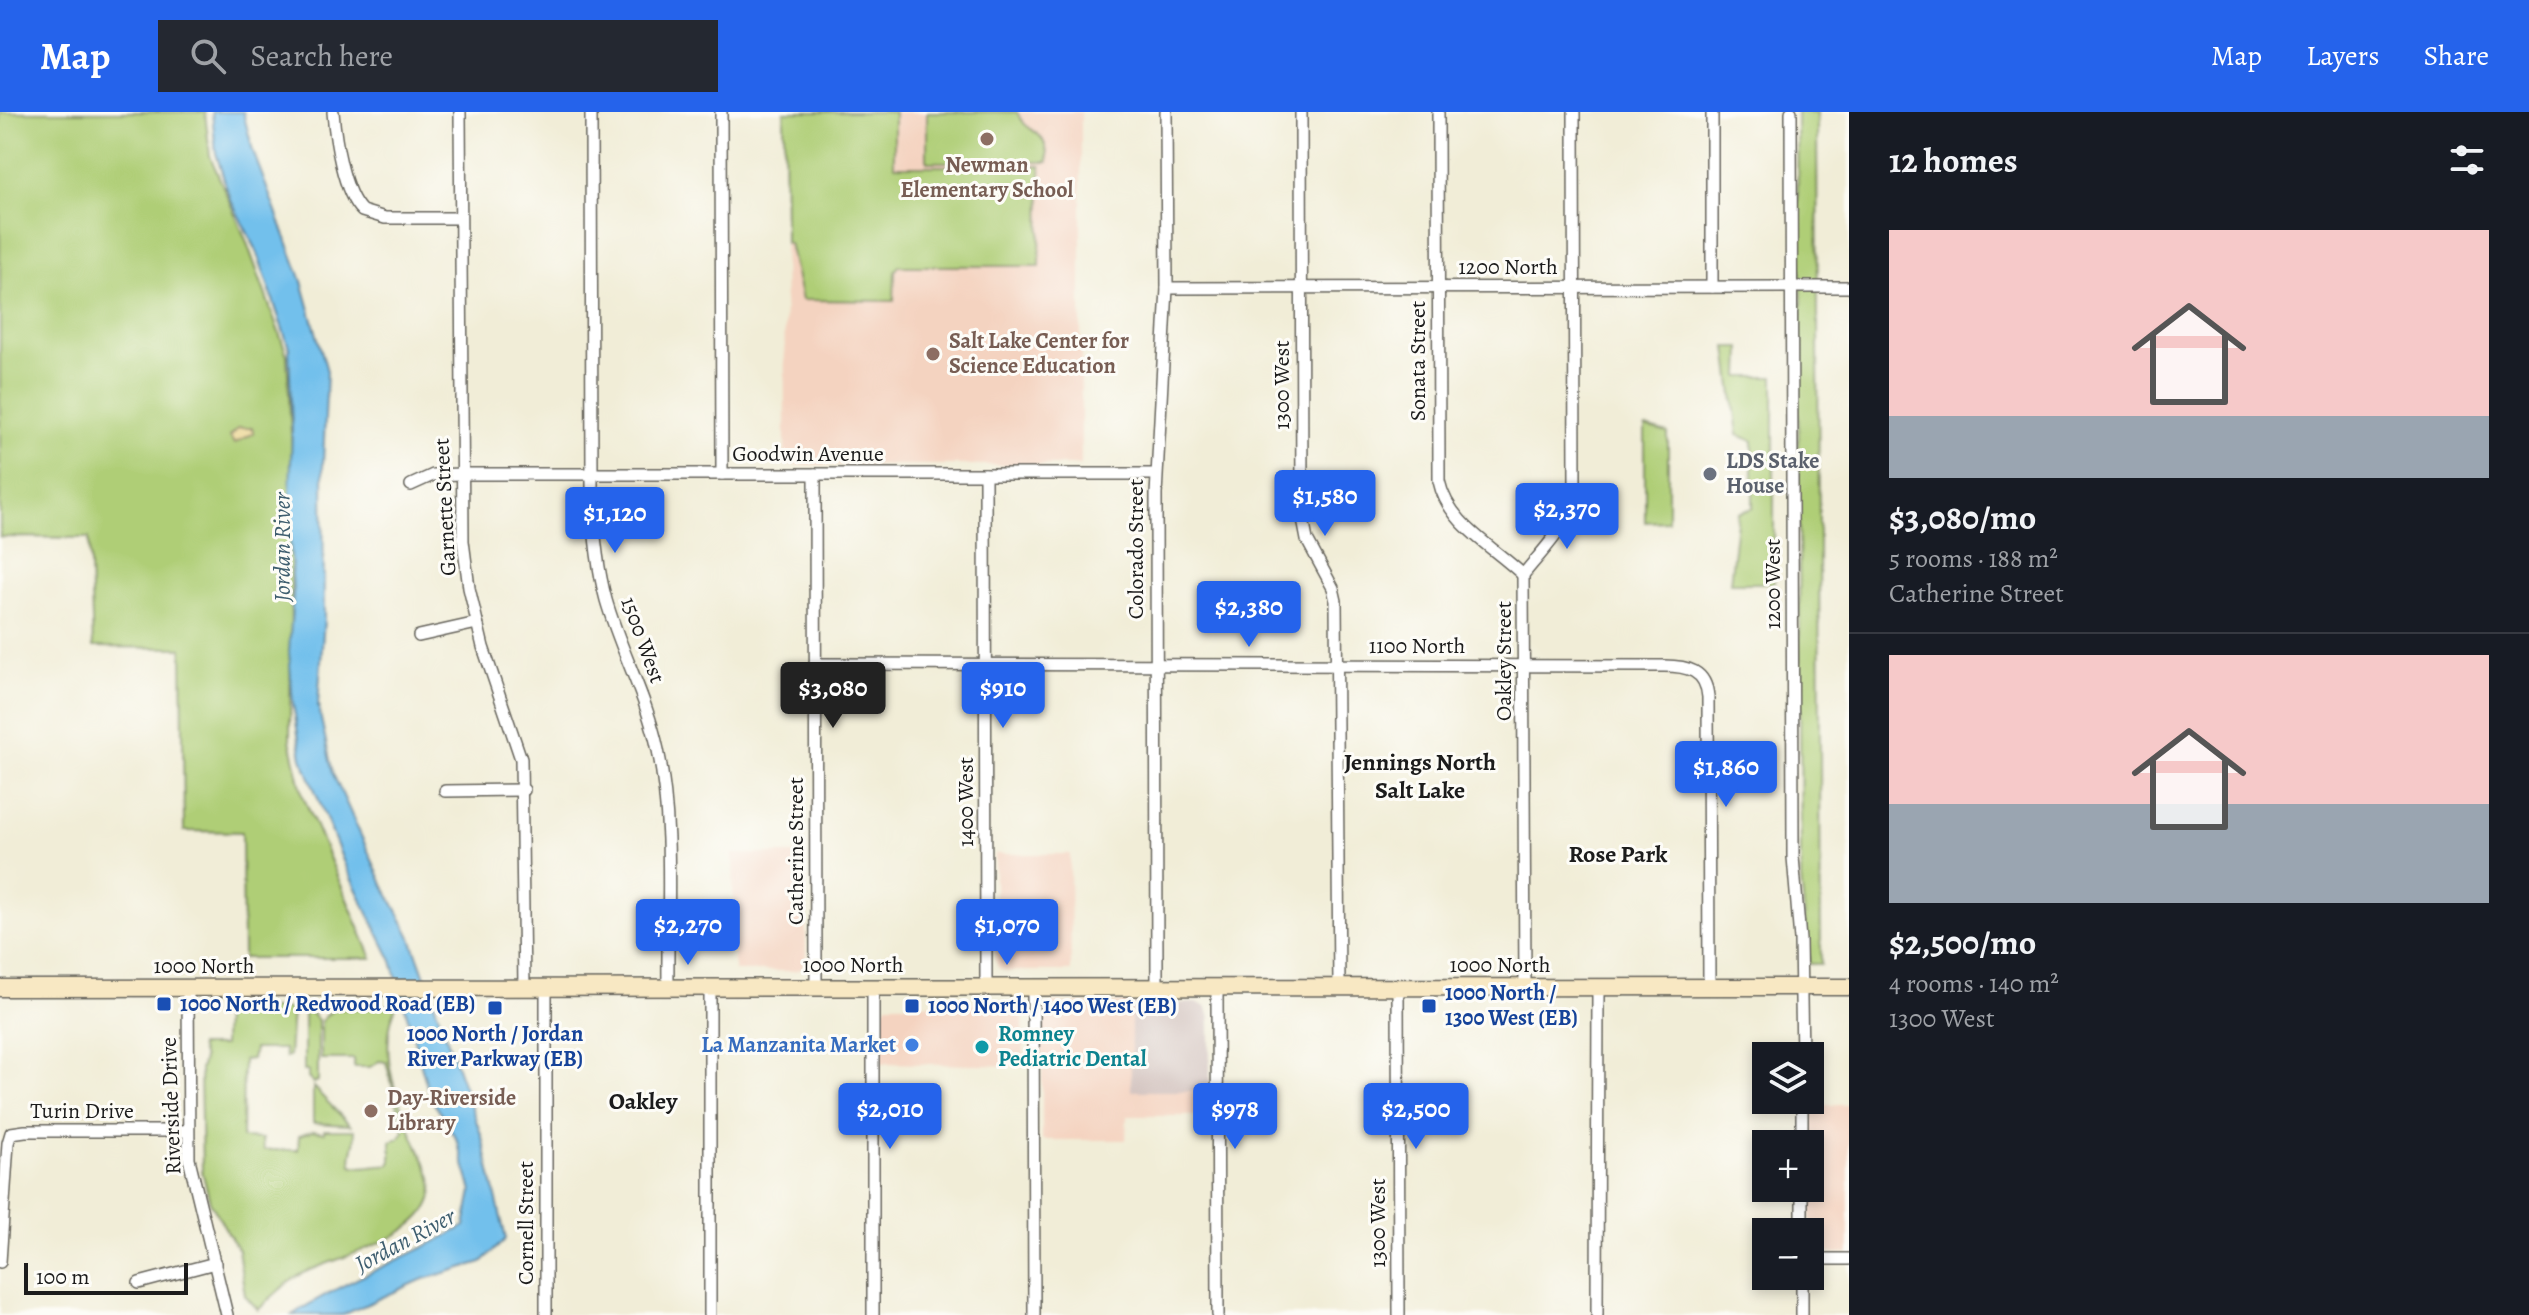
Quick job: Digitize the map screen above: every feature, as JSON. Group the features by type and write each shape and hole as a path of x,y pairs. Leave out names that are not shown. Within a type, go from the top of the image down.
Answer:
{"street":[{"path":"333,112 345,173 354,201 362,211 385,218 460,218"},
{"name":"Garnette Street","path":"460,112 461,474 465,565 490,668 518,743 524,790 524,988"},
{"name":"1500 West","path":"591,112 595,543 606,600 644,701 662,773 667,832 668,988"},
{"path":"721,112 722,474"},
{"name":"Colorado Street","path":"1157,987 1156,474 1167,288 1166,112"},
{"name":"1300 West","path":"1301,112 1302,514 1312,552 1335,593 1339,987"},
{"name":"Sonata Street","path":"1438,112 1438,472 1441,490 1459,520 1523,575"},
{"name":"Oakley Street","path":"1525,987 1523,575 1563,529 1574,500 1574,112"},
{"path":"1712,112 1712,287"},
{"name":"1200 West","path":"1791,112 1794,287 1791,329 1793,857 1800,923 1802,1042"},
{"name":"1200 North","path":"1167,288 1849,287"},
{"name":"Goodwin Avenue","path":"411,485 433,475 461,474 1156,474"},
{"name":"Catherine Street","path":"815,474 816,987"},
{"name":"1400 West","path":"985,474 986,987"},
{"path":"419,636 477,623"},
{"name":"1100 North","path":"815,664 1690,668 1702,677 1708,697 1709,987"},
{"path":"445,791 524,790"},
{"path":"710,987 710,1315"},
{"path":"873,987 873,1315"},
{"path":"1033,987 1034,1315"},
{"path":"1217,987 1218,1315"},
{"name":"1300 West","path":"1398,987 1399,1315"},
{"path":"1597,1315 1598,987"},
{"name":"1000 North","path":"0,988 1849,987"},
{"name":"Riverside Drive","path":"188,988 190,1170 227,1315"},
{"name":"Cornell Street","path":"546,988 546,1315"},
{"name":"Turin Drive","path":"0,1262 11,1133 188,1131"},
{"path":"1824,1259 1849,1259"},
{"path":"139,1283 215,1263"},
{"path":"1802,1290 1802,1315"}],"shaded area":[{"name":"Salt Lake Center for Science Education","path":"784,112 1081,112 1081,465 785,465"},
{"path":"733,854 805,854 806,959 801,969 734,971"},
{"path":"995,854 1070,854 1071,971 1007,971 998,967 995,959"},
{"path":"1011,1003 1023,1011 1024,1066 881,1063 882,1013 888,1004"},
{"path":"1052,1003 1131,1003 1131,1091 1210,1091 1210,1116 1127,1116 1126,1140 1042,1140 1042,1017 1044,1009"},
{"path":"1131,1003 1199,1003 1207,1008 1210,1018 1210,1091 1131,1091"},
{"path":"1824,1105 1849,1105 1849,1253 1824,1253 1824,1218 1811,1218 1811,1202 1824,1202 1824,1130 1810,1130 1810,1114 1824,1114"}],"green space":[{"path":"0,112 205,112 210,156 246,240 287,355 292,455 290,740 303,796 372,958 243,958 242,832 184,831 182,648 93,647 89,538 0,537"},
{"path":"784,112 894,112 894,166 1041,166 1040,266 899,266 895,271 894,301 802,300 789,243 785,243"},
{"path":"927,112 1017,112 1044,142 1048,162 927,162"},
{"path":"1797,112 1817,112 1821,964 1809,964 1801,880 1798,333 1802,303"},
{"path":"1727,347 1741,347 1740,377 1774,377 1774,583 1730,583 1738,513 1753,508 1753,441 1738,435"},
{"path":"1645,427 1668,433 1668,521 1645,522"},
{"path":"397,1004 388,1040 392,1078 429,1172 432,1196 425,1211 412,1224 376,1245 300,1275 258,1310 245,1295 238,1250 210,1202 202,1171 200,1070 203,1059 199,1046 223,1046 224,1009 292,1009 289,1056 285,1057 284,1049 254,1049 252,1059 243,1060 242,1138 262,1139 263,1150 298,1150 299,1136 314,1131 354,1130 352,1165 389,1165 391,1141 399,1138 404,1131 386,1062 379,1061 370,1067 354,1067 354,1059 321,1059 321,1021 333,1009"},
{"path":"306,1008 318,1020 318,1081 313,1083 308,1078 308,1071 304,1071"},
{"path":"313,1087 350,1125 313,1123"}],"sand":[{"path":"238,428 252,428 254,433 234,444 230,437"}],"water":[{"path":"212,112 243,112 253,151 302,281 327,371 323,464 324,619 318,705 333,774 410,935 482,1137 506,1239 482,1262 421,1280 343,1315 292,1315 334,1290 465,1226 472,1191 456,1138 430,1097 392,961 346,868 302,758 289,652 293,593 289,523 292,429 289,348 256,249 230,199 216,153"}],"place":[{"name":"Newman Elementary School","path":"987,139"},
{"name":"Salt Lake Center for Science Education","path":"933,354"},
{"name":"LDS Stake House","path":"1710,474"},
{"name":"1000 North / Redwood Road (EB)","path":"164,1004"},
{"name":"1000 North / 1400 West (EB)","path":"912,1006"},
{"name":"1000 North / 1300 West (EB)","path":"1429,1006"},
{"name":"1000 North / Jordan River Parkway (EB)","path":"495,1008"},
{"name":"La Manzanita Market","path":"912,1045"},
{"name":"Romney Pediatric Dental","path":"982,1047"},
{"name":"Day-Riverside Library","path":"371,1111"}],"district":[{"name":"Jennings North Salt Lake","path":"1420,776"},
{"name":"Rose Park","path":"1618,854"},
{"name":"Oakley","path":"643,1101"}],"water label":[{"name":"Jordan River","path":"282,547"},
{"name":"Jordan River","path":"405,1240"}]}
